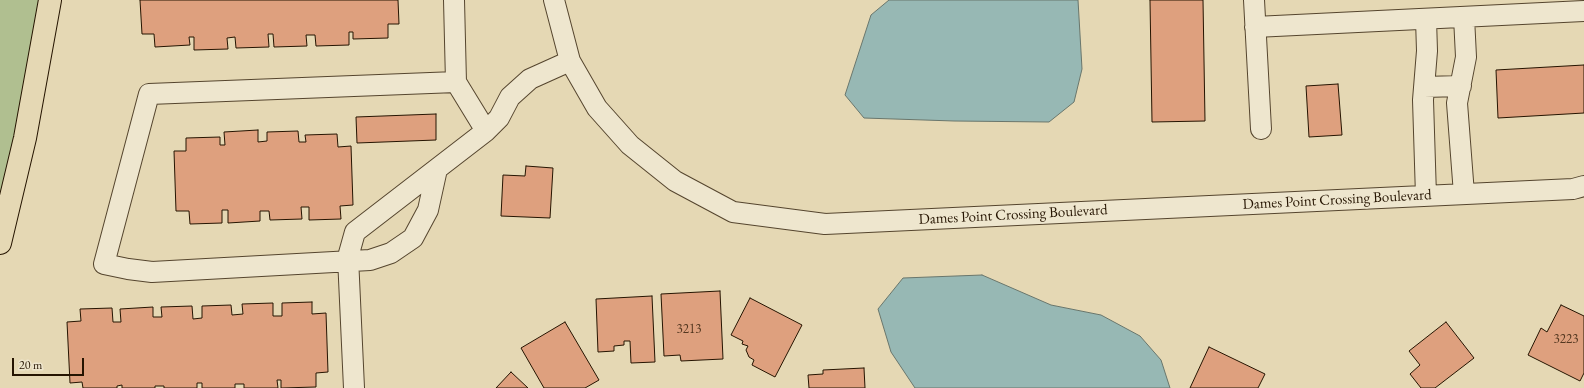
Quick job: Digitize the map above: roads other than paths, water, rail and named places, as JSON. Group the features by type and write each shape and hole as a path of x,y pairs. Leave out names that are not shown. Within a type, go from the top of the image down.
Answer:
{"highway":[{"path":"0,243 25,138 50,0"}],"street":[{"path":"454,0 456,82 486,131"},
{"name":"Dames Point Crossing Boulevard","path":"554,0 570,60 597,108 630,145 675,181 733,212 825,224 1573,189 1584,186"},
{"path":"1254,0 1261,129"},
{"path":"1255,27 1584,11"},
{"path":"1464,17 1466,57 1457,103 1464,194"},
{"path":"1426,19 1427,50 1423,100 1426,196"},
{"path":"354,388 348,257 355,232 486,131 499,118 510,97 530,79 570,60"},
{"path":"437,169 428,210 413,238 391,253 370,260 152,272 128,270 104,264 149,94 456,82"},
{"path":"1424,87 1461,86"}],"water":[{"path":"889,0 1078,0 1082,69 1074,102 1049,122 864,118 845,95 871,15"},
{"path":"982,275 1051,305 1101,315 1140,336 1161,360 1170,388 915,388 891,352 878,309 903,278"}]}
